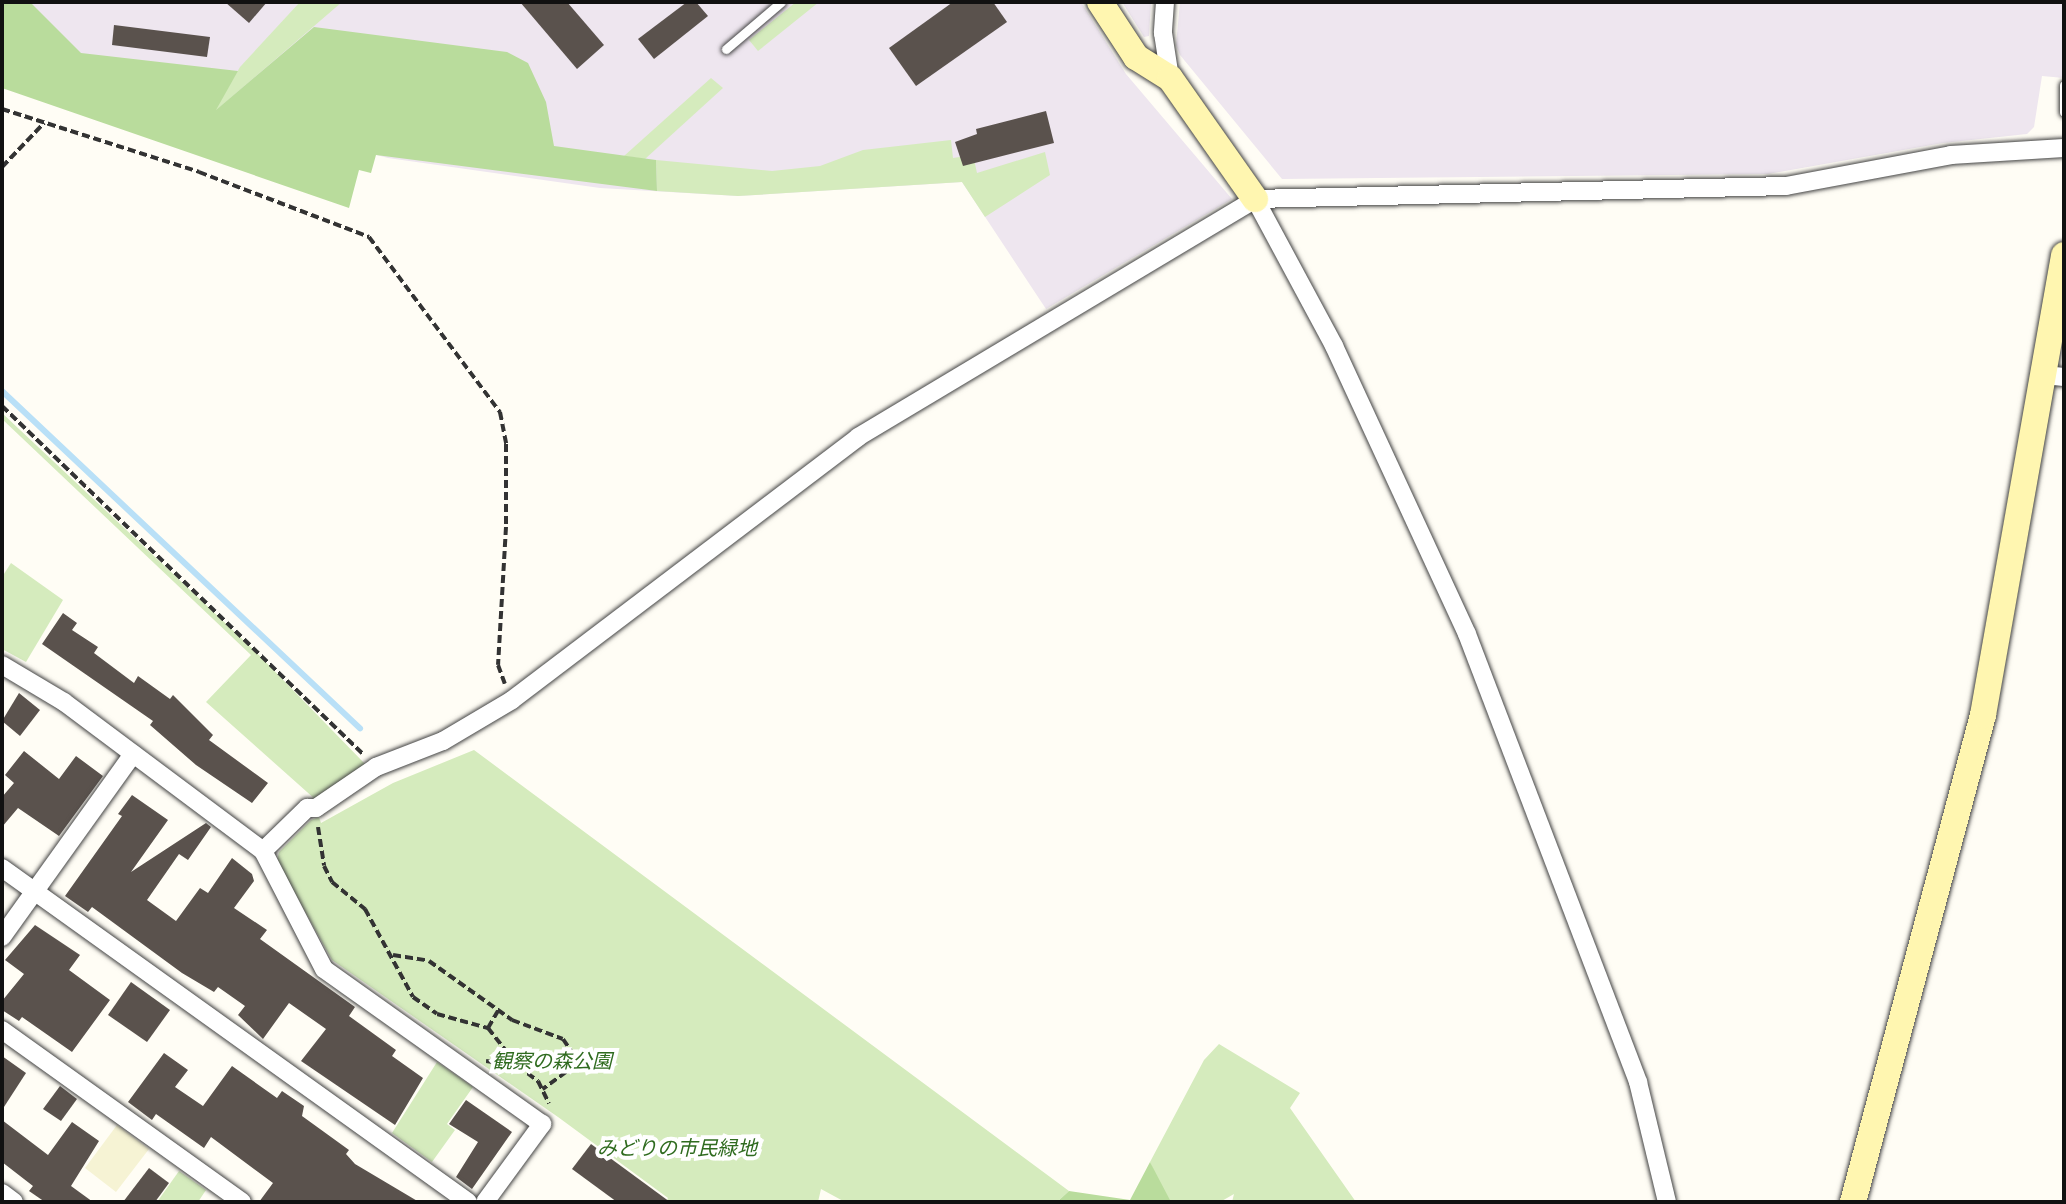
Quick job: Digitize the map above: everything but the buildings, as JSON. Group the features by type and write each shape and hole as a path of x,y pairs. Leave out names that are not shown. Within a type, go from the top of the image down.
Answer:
{"street":[{"path":"1100,2 1136,57 1170,78 1255,199 1334,346 1467,634 1638,1082 1667,1202"},
{"path":"1161,5 1170,78"},
{"path":"263,851 307,808 316,808 376,767 443,741 512,700 858,437 1255,199 1786,186 1951,155 2064,148"},
{"path":"1853,1202 1983,715 2054,376 2064,255"},
{"path":"2,665 64,702 263,851 324,969 542,1124 485,1202"},
{"path":"2,937 133,754"},
{"path":"2,868 468,1202"},
{"path":"2,1030 242,1202"},
{"path":"2,1193 14,1202"}],"lane":[{"path":"726,49 781,2"},
{"path":"2064,85 2064,112"}],"path":[{"path":"2,109 335,220 369,237 393,265 500,412 506,444 506,527 498,665 512,700"},
{"path":"2,167 45,122"},
{"path":"2,406 376,767"},
{"path":"316,808 324,866 332,882 365,909 393,955 403,982 425,1008 488,1028 518,1066 543,1089 549,1112 542,1124"},
{"path":"393,955 429,961 498,1011 563,1039 573,1054 566,1072 543,1089"},
{"path":"488,1028 498,1011"},
{"path":"472,1074 486,1061 518,1066"}],"shaded area":[{"path":"2,2 1081,2 1126,74 1232,199 1046,309 962,182 738,196 600,188 388,158 214,112 2,86"},
{"path":"1122,2 1151,2 1149,36 1144,37"},
{"path":"1180,2 2064,2 2064,78 2042,76 2034,127 2027,134 1943,143 1768,174 1282,179 1180,55 1176,45"},
{"path":"117,1125 149,1149 116,1192 85,1168"}],"green space":[{"path":"2,2 30,2 81,53 238,71 216,110 314,27 507,52 528,63 546,102 554,146 656,160 657,191 376,155 371,173 359,170 349,208 2,88"},
{"path":"300,2 342,2 214,112 240,67"},
{"path":"796,2 819,2 758,51 749,40"},
{"path":"711,78 723,88 645,159 624,156"},
{"path":"951,140 953,158 973,155 977,173 1045,152 1050,175 985,217 962,182 738,196 657,191 656,160 772,171 820,166 863,150"},
{"path":"2,413 255,651 367,766 316,800 206,702 251,655 2,419"},
{"path":"11,563 63,600 26,662 2,649 2,577"},
{"path":"474,750 1069,1191 1057,1202 845,1202 821,1189 818,1202 666,1202 668,1198 558,1117 332,960 277,861 279,852 311,820 319,817 321,823 393,783"},
{"path":"1219,1044 1300,1093 1290,1108 1356,1202 1232,1202 1234,1194 1220,1202 1166,1200 1150,1162 1204,1060"},
{"path":"437,1062 473,1087 447,1124 455,1130 432,1162 392,1133"},
{"path":"1150,1162 1171,1202 1057,1202 1069,1191 1130,1200"},
{"path":"179,1171 206,1190 198,1202 157,1202"}],"waterway":[{"path":"2,391 360,728"}],"park label":[{"name":"観察の森公園","path":"552,1060"},
{"name":"みどりの市民緑地","path":"677,1147"}]}
